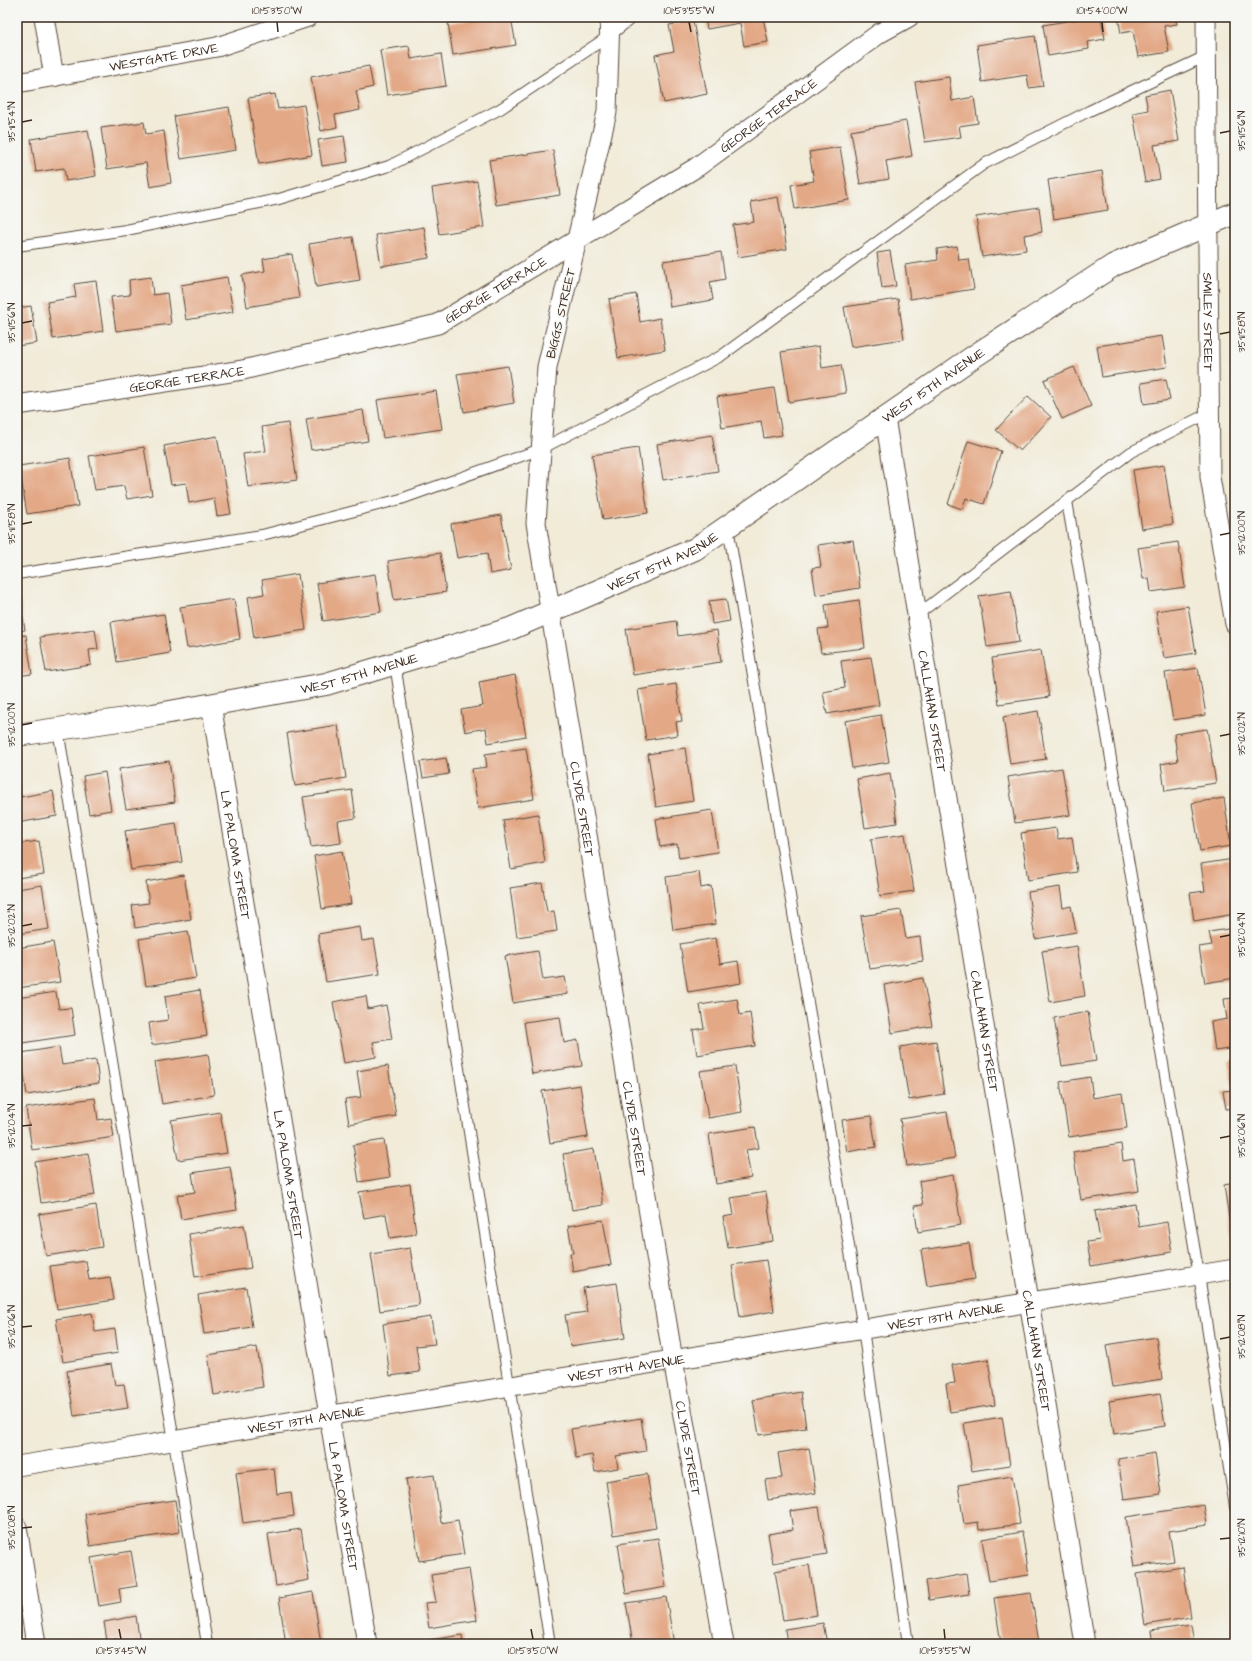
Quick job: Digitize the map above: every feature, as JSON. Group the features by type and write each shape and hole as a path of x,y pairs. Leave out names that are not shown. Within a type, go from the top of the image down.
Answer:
{"street":[{"path":"44,17 54,76"},
{"name":"WESTGATE DRIVE","path":"17,83 217,48 308,17"},
{"name":"BIGGS STREET","path":"550,612 536,523 547,367 607,112 610,17"},
{"name":"GEORGE TERRACE","path":"17,405 243,370 438,324 697,167 880,33 908,17"},
{"name":"SMILEY STREET","path":"1206,17 1210,477 1235,624"},
{"name":"WEST 15TH AVENUE","path":"17,735 326,684 510,629 550,612 696,549 973,357 1114,265 1235,213"},
{"name":"CALLAHAN STREET","path":"885,418 1085,1644"},
{"name":"CLYDE STREET","path":"550,612 673,1360 724,1644"},
{"name":"LA PALOMA STREET","path":"211,704 367,1644"},
{"name":"WEST 13TH AVENUE","path":"17,1466 1235,1269"},
{"path":"17,1527 36,1644"}],"lane":[{"path":"17,246 126,230 279,199 389,166 500,109 609,36 633,17"},
{"path":"17,574 262,535 401,498 541,449 721,356 984,164 1089,111 1206,56"},
{"path":"917,615 1130,452 1209,413"},
{"path":"1067,501 1199,1275 1235,1507"},
{"path":"728,527 863,1329 908,1644"},
{"path":"394,664 550,1644"},
{"path":"58,729 207,1644"}],"building":[{"path":"489,17 511,17 516,45 453,55 448,23"},
{"path":"705,17 763,17 768,42 744,46 740,23 707,29"},
{"path":"1077,17 1101,17 1105,39 1088,42 1089,49 1048,56 1043,25 1078,19"},
{"path":"1118,17 1175,17 1177,24 1164,26 1169,52 1138,57 1133,31 1121,33"},
{"path":"693,21 707,94 664,103 655,55 674,51 669,25"},
{"path":"1035,36 1043,86 1029,88 1027,75 982,82 977,45"},
{"path":"409,46 411,59 441,54 446,86 387,95 380,50"},
{"path":"369,66 373,87 356,91 360,110 335,115 337,127 321,131 311,77"},
{"path":"949,77 952,101 974,97 978,123 959,126 961,137 925,142 915,82"},
{"path":"1170,90 1179,141 1154,145 1160,179 1145,182 1133,113 1148,110 1145,95"},
{"path":"275,94 278,109 304,105 312,155 259,164 248,98"},
{"path":"229,107 236,150 181,159 174,116"},
{"path":"906,121 912,156 886,161 889,179 860,184 851,131"},
{"path":"144,122 146,134 164,131 171,183 150,187 146,163 107,169 101,128"},
{"path":"88,130 96,176 66,181 64,168 36,172 31,139"},
{"path":"344,136 348,162 322,166 318,140"},
{"path":"840,147 849,200 795,209 791,185 814,181 809,152"},
{"path":"553,150 560,195 496,205 489,160"},
{"path":"17,156 21,175 17,176"},
{"path":"1102,171 1108,210 1054,219 1048,180"},
{"path":"477,181 484,227 439,234 432,188"},
{"path":"778,197 787,249 738,257 733,225 754,222 751,202"},
{"path":"1039,207 1042,232 1024,235 1026,250 982,257 976,217"},
{"path":"424,227 429,258 381,266 376,235"},
{"path":"353,237 360,280 316,287 309,244"},
{"path":"957,246 959,260 969,259 974,289 910,299 905,265 938,260 937,249"},
{"path":"890,251 896,286 882,288 877,253"},
{"path":"721,252 725,279 710,282 713,300 670,307 663,261"},
{"path":"292,254 299,298 247,307 242,275 265,271 263,259"},
{"path":"151,277 153,295 167,293 171,324 116,331 111,297 130,295 129,280"},
{"path":"227,277 233,312 186,320 181,285"},
{"path":"96,281 103,331 53,339 47,302 76,297 74,284"},
{"path":"636,294 640,322 660,318 665,350 618,358 609,299"},
{"path":"898,299 904,339 851,347 844,307"},
{"path":"31,306 37,343 17,346 17,308"},
{"path":"1162,336 1167,367 1102,377 1097,346"},
{"path":"819,346 822,368 841,365 846,393 789,402 781,352"},
{"path":"508,366 514,403 464,412 457,374"},
{"path":"1074,367 1091,406 1062,419 1044,380"},
{"path":"1166,379 1170,400 1144,404 1141,383"},
{"path":"774,388 782,435 764,438 761,421 722,428 717,397"},
{"path":"436,391 442,429 383,438 377,400"},
{"path":"1028,396 1051,417 1020,451 996,430"},
{"path":"363,410 368,441 311,450 306,419"},
{"path":"288,423 297,480 248,487 243,454 266,451 262,427"},
{"path":"712,435 718,471 663,480 657,444"},
{"path":"217,436 231,514 217,516 214,498 189,503 186,483 171,485 164,446"},
{"path":"968,441 1001,451 984,504 966,498 962,509 948,504"},
{"path":"144,447 152,495 127,499 124,486 95,490 89,456"},
{"path":"638,448 648,513 603,520 592,455"},
{"path":"70,458 78,506 27,514 19,466"},
{"path":"1164,465 1173,524 1142,529 1133,470"},
{"path":"501,515 511,570 490,574 487,553 457,558 451,524"},
{"path":"853,540 860,588 816,595 812,568 821,567 818,545"},
{"path":"1178,542 1185,587 1151,592 1149,578 1143,579 1138,548"},
{"path":"440,553 446,592 394,600 388,561"},
{"path":"298,574 306,630 254,638 248,597 264,594 262,580"},
{"path":"375,574 381,612 323,621 317,583"},
{"path":"1011,591 1019,642 987,647 979,596"},
{"path":"234,599 240,639 187,648 180,607"},
{"path":"726,599 730,621 712,624 709,601"},
{"path":"859,600 865,648 821,653 818,629 828,628 825,605"},
{"path":"17,601 20,601 25,630 17,631"},
{"path":"1188,606 1196,653 1164,658 1156,611"},
{"path":"164,614 170,653 117,662 111,622"},
{"path":"676,621 678,636 717,630 721,662 633,675 626,629"},
{"path":"95,629 98,649 89,650 91,665 46,672 40,637"},
{"path":"26,635 32,674 17,676 17,636"},
{"path":"1041,650 1049,697 999,704 992,658"},
{"path":"871,657 879,705 827,714 823,692 845,688 841,661"},
{"path":"1198,668 1206,715 1173,720 1165,673"},
{"path":"515,675 526,736 488,743 486,728 465,732 461,710 483,706 479,682"},
{"path":"676,684 682,721 676,722 678,735 646,740 638,690"},
{"path":"1038,711 1046,759 1010,764 1003,717"},
{"path":"881,715 889,762 852,768 845,721"},
{"path":"338,725 346,778 295,786 287,733"},
{"path":"1207,729 1216,783 1165,791 1161,764 1178,761 1174,734"},
{"path":"526,748 534,799 478,808 472,769 487,767 485,754"},
{"path":"685,748 693,801 656,807 648,754"},
{"path":"446,758 449,774 423,778 420,762"},
{"path":"169,761 175,802 126,809 119,769"},
{"path":"1062,768 1070,815 1015,823 1008,777"},
{"path":"105,772 111,810 89,814 83,776"},
{"path":"890,773 897,823 865,828 857,779"},
{"path":"18,776 21,797 53,791 57,816 17,823"},
{"path":"352,790 356,818 338,821 341,843 311,847 303,797"},
{"path":"1224,798 1231,846 1200,851 1192,803"},
{"path":"712,810 718,852 679,858 677,844 660,847 656,819"},
{"path":"538,814 545,863 511,869 503,820"},
{"path":"176,823 182,862 131,870 125,831"},
{"path":"1056,828 1058,839 1072,837 1077,872 1028,880 1021,833"},
{"path":"905,834 914,891 880,896 871,839"},
{"path":"39,841 44,874 17,878 17,844"},
{"path":"342,851 351,904 322,909 314,856"},
{"path":"1234,859 1235,914 1194,921 1190,893 1205,891 1201,864"},
{"path":"699,872 701,888 711,886 716,924 673,930 666,877"},
{"path":"184,875 191,919 135,928 132,905 149,903 146,882"},
{"path":"542,883 547,912 554,911 557,931 517,937 510,888"},
{"path":"42,885 49,929 17,934 17,889"},
{"path":"1060,887 1063,908 1071,906 1076,932 1035,939 1028,892"},
{"path":"901,910 906,939 920,937 923,961 870,969 861,916"},
{"path":"360,927 362,941 374,939 380,974 326,982 318,934"},
{"path":"1235,928 1235,978 1205,983 1199,947 1212,945 1209,932"},
{"path":"188,931 196,978 146,986 139,939"},
{"path":"716,938 720,964 738,961 741,983 688,992 680,944"},
{"path":"53,942 60,982 17,988 17,948"},
{"path":"1077,946 1085,996 1050,1002 1042,951"},
{"path":"538,951 543,980 565,977 568,994 513,1003 505,956"},
{"path":"923,978 932,1026 892,1033 884,985"},
{"path":"200,990 207,1036 152,1045 149,1023 168,1020 165,996"},
{"path":"56,992 59,1009 71,1008 75,1035 22,1043 17,1009 17,998"},
{"path":"366,996 368,1009 386,1005 392,1039 373,1042 376,1057 344,1063 333,1002"},
{"path":"1235,998 1235,1048 1215,1051 1211,1022 1227,1019 1224,999"},
{"path":"737,999 740,1015 750,1013 755,1046 697,1055 693,1030 704,1028 700,1005"},
{"path":"1088,1012 1096,1061 1062,1066 1054,1018"},
{"path":"560,1017 564,1043 578,1040 582,1066 532,1074 524,1022"},
{"path":"936,1041 944,1094 909,1100 900,1047"},
{"path":"59,1047 62,1065 96,1060 99,1083 27,1095 21,1053"},
{"path":"208,1054 214,1095 162,1104 155,1062"},
{"path":"1235,1059 1235,1108 1226,1109 1223,1091 1233,1090 1228,1060"},
{"path":"388,1066 396,1116 349,1124 345,1099 361,1097 357,1071"},
{"path":"735,1066 742,1112 708,1118 700,1071"},
{"path":"1090,1077 1093,1098 1122,1093 1127,1128 1069,1137 1060,1082"},
{"path":"580,1085 588,1137 550,1143 542,1091"},
{"path":"95,1098 98,1120 111,1118 114,1137 32,1150 26,1108"},
{"path":"220,1112 227,1153 178,1160 171,1120"},
{"path":"947,1112 955,1158 907,1166 900,1119"},
{"path":"871,1116 876,1147 847,1152 842,1120"},
{"path":"755,1127 759,1148 746,1150 751,1178 716,1184 709,1134"},
{"path":"384,1140 390,1177 359,1182 353,1145"},
{"path":"1121,1144 1123,1161 1134,1159 1139,1191 1081,1200 1073,1152"},
{"path":"594,1149 603,1205 572,1210 563,1154"},
{"path":"88,1153 95,1195 41,1203 35,1162"},
{"path":"230,1167 237,1210 181,1219 177,1195 195,1192 192,1173"},
{"path":"953,1175 961,1225 918,1232 914,1206 923,1205 919,1181"},
{"path":"1235,1183 1235,1245 1233,1245 1224,1185"},
{"path":"410,1184 416,1234 390,1238 386,1214 364,1218 359,1192"},
{"path":"766,1192 773,1241 728,1248 723,1217 734,1215 731,1198"},
{"path":"1135,1204 1139,1227 1167,1222 1172,1252 1091,1266 1087,1242 1100,1240 1095,1211"},
{"path":"96,1205 102,1247 46,1256 39,1214"},
{"path":"603,1220 611,1265 573,1272 570,1253 573,1253 568,1226"},
{"path":"244,1225 251,1268 195,1277 189,1234"},
{"path":"969,1243 975,1279 927,1286 921,1250"},
{"path":"410,1248 419,1305 380,1311 371,1254"},
{"path":"766,1260 774,1311 740,1317 732,1265"},
{"path":"86,1261 89,1280 110,1277 114,1300 57,1309 50,1266"},
{"path":"617,1283 625,1338 570,1346 565,1315 587,1312 583,1288"},
{"path":"246,1287 252,1327 204,1334 198,1295"},
{"path":"92,1313 95,1332 115,1329 118,1353 63,1362 56,1319"},
{"path":"431,1317 435,1344 416,1346 420,1372 390,1376 383,1324"},
{"path":"1156,1337 1162,1379 1113,1387 1106,1345"},
{"path":"257,1347 263,1387 214,1395 208,1355"},
{"path":"988,1359 995,1405 950,1412 946,1384 955,1383 952,1365"},
{"path":"111,1364 115,1385 124,1384 128,1408 74,1416 67,1371"},
{"path":"801,1392 806,1428 759,1435 753,1400"},
{"path":"1160,1393 1165,1426 1114,1434 1109,1401"},
{"path":"1002,1417 1010,1465 972,1471 964,1423"},
{"path":"641,1418 646,1451 616,1456 618,1468 595,1472 592,1455 576,1458 571,1429"},
{"path":"809,1448 816,1493 768,1500 765,1480 782,1478 778,1453"},
{"path":"1155,1453 1161,1494 1124,1499 1118,1459"},
{"path":"274,1468 277,1494 291,1492 294,1516 243,1523 236,1473"},
{"path":"647,1474 656,1528 614,1535 606,1481"},
{"path":"434,1475 441,1523 458,1520 464,1554 419,1561 406,1479"},
{"path":"1012,1476 1020,1524 979,1530 978,1522 964,1524 958,1485"},
{"path":"175,1500 180,1532 90,1546 85,1514"},
{"path":"1204,1505 1207,1525 1169,1531 1174,1561 1134,1567 1126,1517"},
{"path":"819,1507 827,1554 773,1563 768,1534 793,1530 790,1511"},
{"path":"301,1529 309,1580 276,1586 268,1534"},
{"path":"1022,1532 1029,1575 989,1581 982,1539"},
{"path":"658,1538 666,1587 626,1594 618,1544"},
{"path":"131,1551 137,1586 119,1589 121,1602 99,1606 91,1558"},
{"path":"809,1565 817,1615 783,1620 775,1571"},
{"path":"1183,1567 1191,1617 1145,1625 1137,1574"},
{"path":"469,1569 477,1620 429,1628 425,1603 436,1602 431,1575"},
{"path":"966,1574 969,1594 929,1600 926,1581"},
{"path":"313,1592 321,1644 286,1644 279,1598"},
{"path":"1031,1593 1039,1643 1001,1644 994,1598"},
{"path":"666,1597 674,1644 633,1644 626,1603"},
{"path":"136,1616 140,1644 117,1644 116,1639 107,1641 104,1622"},
{"path":"823,1623 827,1644 787,1644 785,1629"},
{"path":"1191,1625 1194,1644 1153,1644 1151,1631"},
{"path":"462,1635 463,1644 431,1644 430,1640"}]}
